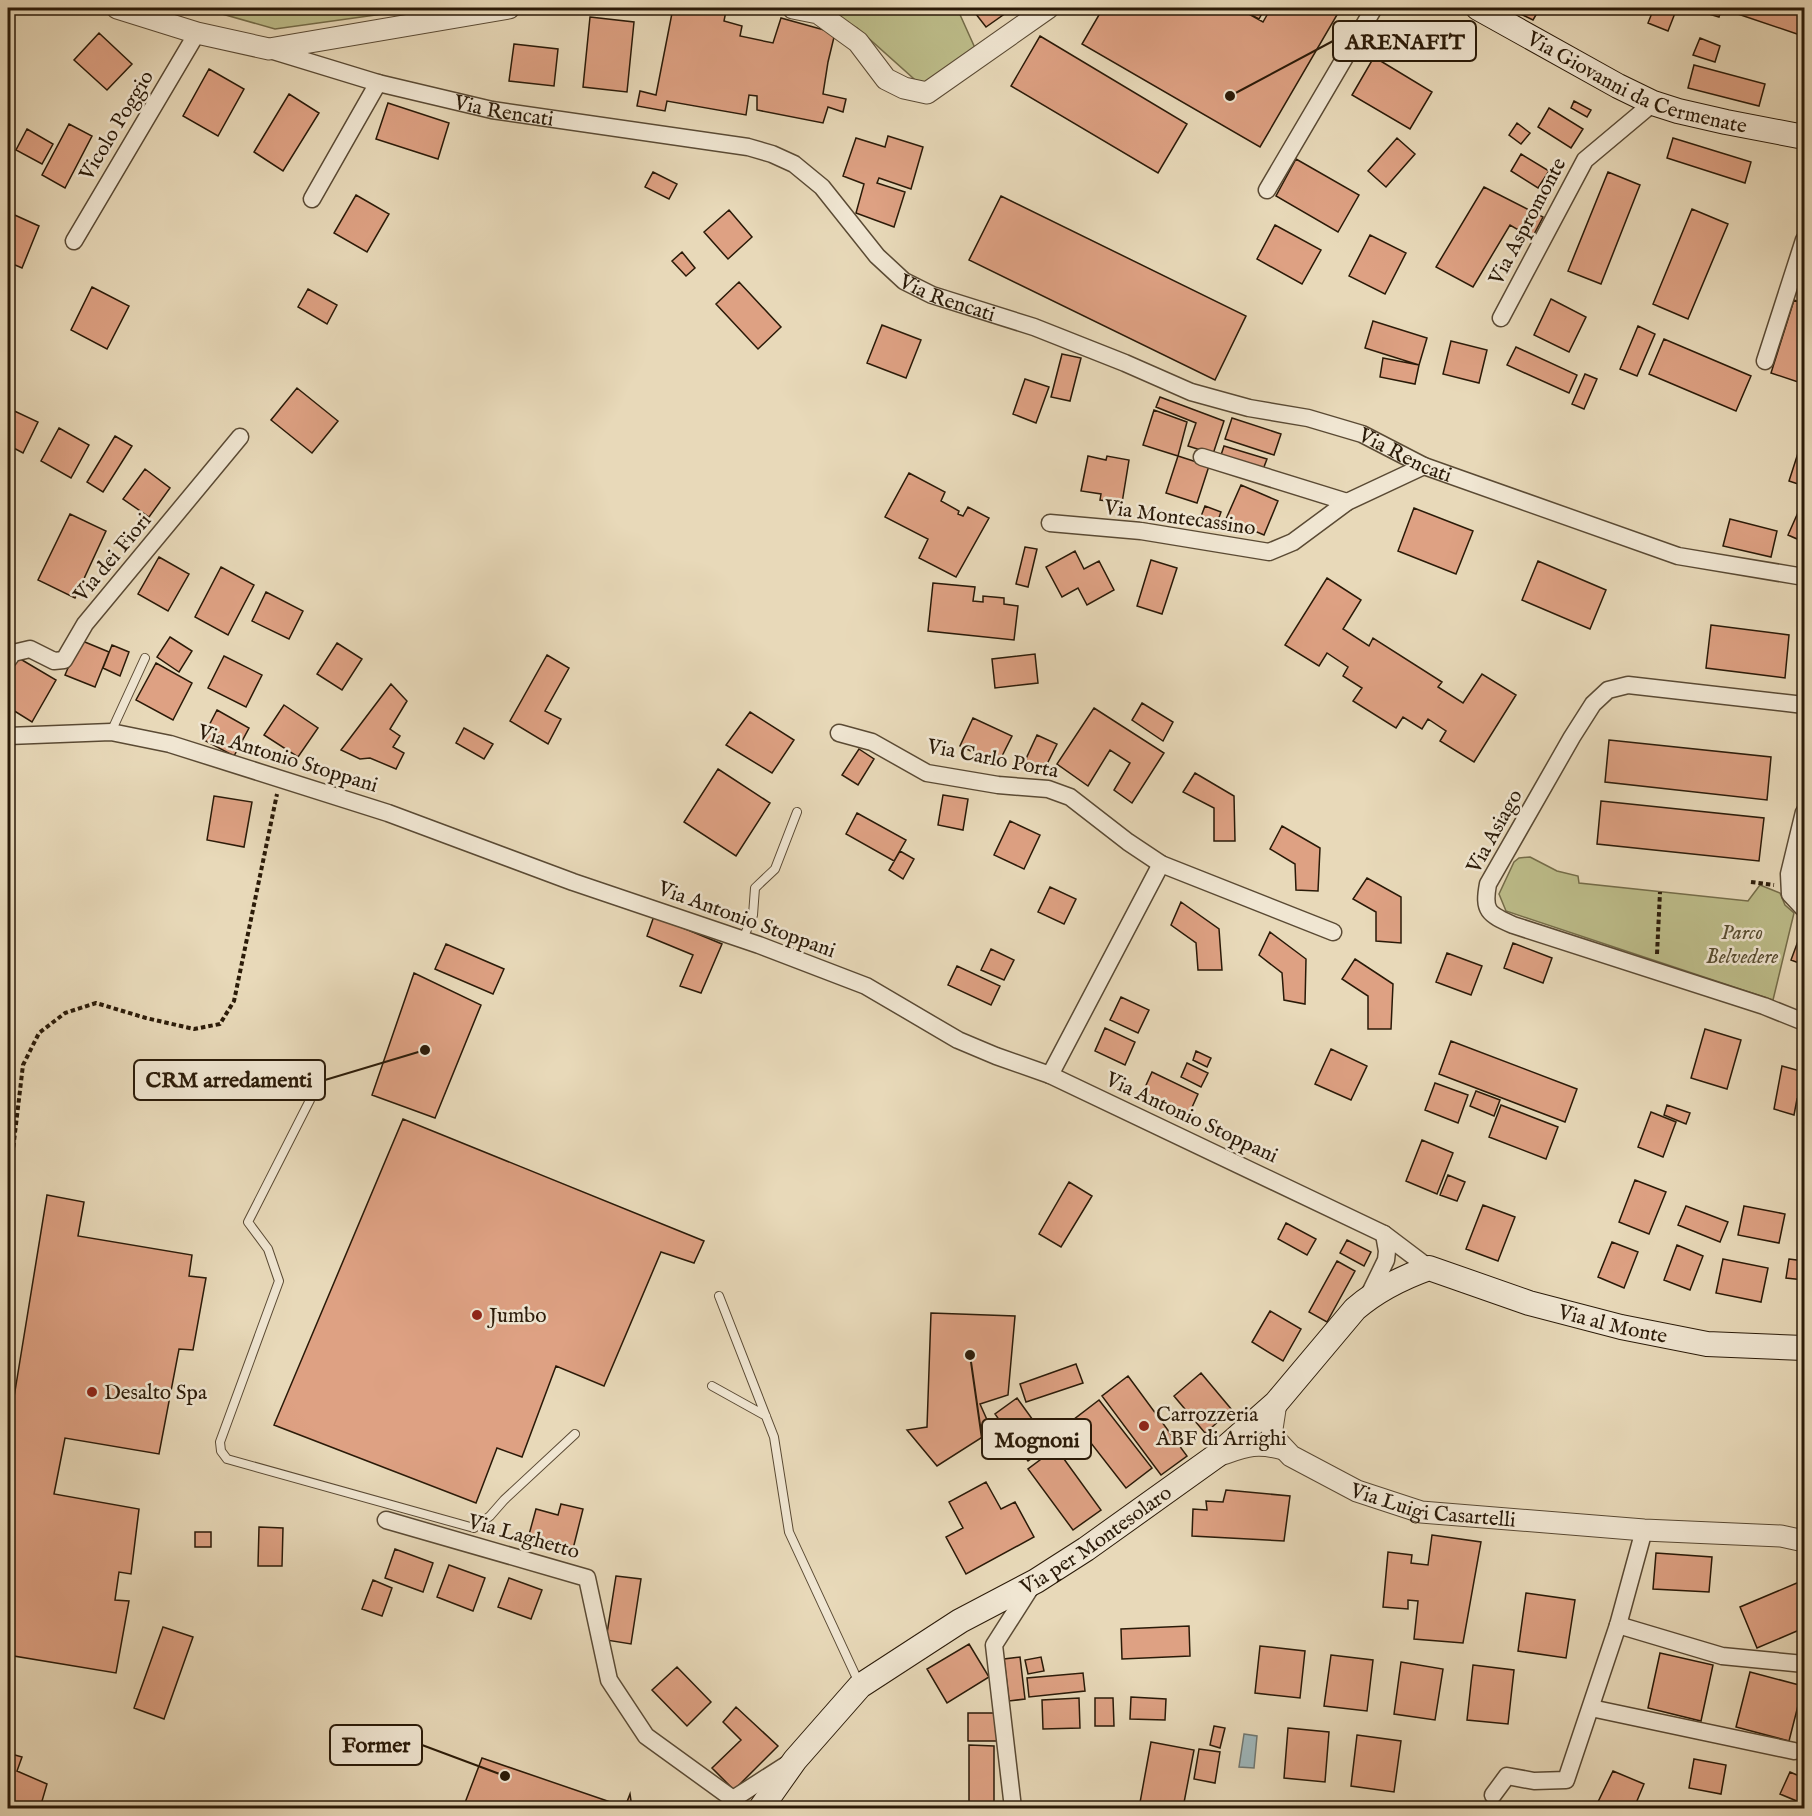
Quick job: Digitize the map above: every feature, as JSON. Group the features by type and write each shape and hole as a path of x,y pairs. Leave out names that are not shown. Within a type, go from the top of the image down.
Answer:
{"main road":[{"name":"Via Giovanni da Cermenate","path":"1478,8 1653,103 1726,122 1804,137"},
{"name":"Via per Montesolaro","path":"761,1809 795,1760 860,1686 960,1620 1036,1581 1086,1549 1216,1456 1276,1403 1355,1310 1368,1298 1396,1281 1429,1268"},
{"name":"Via al Monte","path":"1429,1268 1529,1303 1621,1327 1707,1344 1804,1348"}],"street":[{"name":"Via Rencati","path":"117,8 197,33 269,50 378,83 492,110 748,147 772,154 794,164 822,187 877,256 904,281 932,295 1034,327 1191,392 1249,408 1308,418 1362,434 1424,466 1678,556 1804,577"},
{"path":"269,50 509,8"},
{"path":"794,8 818,13 858,42 886,80 904,88 927,93 1048,8"},
{"path":"1267,190 1374,8"},
{"name":"Vicolo Poggio","path":"74,241 197,33"},
{"path":"312,199 378,83"},
{"name":"Via Aspromonte","path":"1501,318 1585,160 1653,103"},
{"path":"1765,361 1804,240"},
{"name":"Via dei Fiori","path":"8,660 14,652 30,649 54,661 64,660 85,624 240,437"},
{"path":"1202,457 1347,502"},
{"name":"Via Montecassino","path":"1050,523 1141,531 1269,552 1293,542 1347,502 1424,466"},
{"name":"Via Asiago","path":"1804,705 1628,684 1608,690 1593,704 1572,737 1488,884 1485,901 1493,916 1513,925 1742,999 1804,1022"},
{"name":"Via Antonio Stoppani","path":"8,736 111,732 170,744 388,813 573,882 743,939 866,986 958,1040 1050,1075 1384,1234 1429,1268"},
{"name":"Via Carlo Porta","path":"839,733 872,742 927,773 998,785 1048,789 1070,797 1128,842 1161,864 1333,932"},
{"path":"1804,812 1789,874 1790,894 1804,909"},
{"path":"1050,1075 1161,864"},
{"path":"1368,1298 1386,1260 1384,1234"},
{"path":"1276,1403 1272,1428 1275,1439 1283,1449"},
{"path":"1216,1456 1251,1445 1265,1444 1283,1449"},
{"name":"Via Luigi Casartelli","path":"1283,1449 1291,1456 1357,1491 1421,1512 1644,1530 1781,1536 1804,1541"},
{"name":"Via Laghetto","path":"386,1520 587,1578 609,1680 646,1736 733,1799 795,1760"},
{"path":"1494,1795 1508,1776 1534,1781 1566,1780 1618,1625 1644,1530"},
{"path":"1013,1809 994,1645 1036,1581"},
{"path":"1618,1625 1722,1656 1804,1664"},
{"path":"1591,1708 1794,1751"}],"lane":[{"path":"111,732 145,658"},
{"path":"743,939 753,915 755,888 775,869 797,812"},
{"path":"310,1100 248,1222 268,1250 279,1281 220,1442 221,1451 227,1459 474,1528 490,1516 575,1434"},
{"path":"719,1296 774,1437 789,1532 860,1686"},
{"path":"712,1386 766,1416"}],"path":[{"path":"8,1192 23,1065 39,1034 65,1013 96,1003 194,1029 220,1024 234,1001 280,778"},
{"path":"1657,961 1660,892"}],"green space":[{"path":"201,8 426,8 275,29"},
{"path":"817,8 957,8 975,48 922,86 857,28"},
{"name":"Parco Belvedere","path":"1530,857 1557,871 1578,876 1579,883 1748,901 1760,885 1780,893 1785,905 1794,913 1773,1000 1506,911 1499,894 1514,862 1519,858"}],"water":[{"path":"1244,1734 1257,1736 1254,1768 1239,1767"}],"building":[{"path":"673,8 711,8 726,11 724,21 742,26 740,36 773,43 781,18 835,33 823,94 846,99 843,112 828,107 823,123 757,110 757,96 749,95 746,115 667,101 665,111 637,106 640,91 656,95"},
{"path":"1013,8 986,27 972,9"},
{"path":"1103,8 1128,8 1134,11 1136,8 1238,8 1263,22 1271,8 1341,8 1260,147 1082,44"},
{"path":"1238,8 1265,8 1259,19"},
{"path":"1508,8 1540,8 1533,20"},
{"path":"1654,8 1677,8 1668,31 1648,23"},
{"path":"1692,8 1722,8 1719,17"},
{"path":"1727,8 1804,8 1804,21 1800,35 1726,10"},
{"path":"590,17 634,22 627,92 583,87"},
{"path":"99,33 132,64 107,90 74,60"},
{"path":"1040,36 1187,124 1158,173 1011,86"},
{"path":"1700,38 1720,46 1715,62 1693,55"},
{"path":"514,44 558,49 554,86 509,81"},
{"path":"1374,57 1432,92 1410,129 1352,95"},
{"path":"1694,65 1765,84 1759,106 1688,88"},
{"path":"209,69 244,89 218,136 183,116"},
{"path":"289,94 319,113 283,171 254,152"},
{"path":"1574,101 1591,110 1587,117 1571,108"},
{"path":"388,103 449,123 438,159 376,139"},
{"path":"1549,108 1583,129 1571,148 1538,127"},
{"path":"1517,123 1530,133 1521,144 1509,135"},
{"path":"69,124 92,136 65,188 42,175"},
{"path":"27,129 53,144 42,164 16,150"},
{"path":"888,136 923,147 911,189 879,178 877,183 905,192 894,227 856,213 864,184 843,176 856,138 885,147"},
{"path":"1397,138 1415,154 1386,187 1368,171"},
{"path":"1673,138 1751,162 1745,183 1667,158"},
{"path":"1521,154 1549,171 1538,188 1511,171"},
{"path":"1296,159 1359,195 1338,232 1276,196"},
{"path":"653,172 677,184 669,199 645,187"},
{"path":"1608,172 1640,185 1601,284 1568,271"},
{"path":"1484,187 1543,217 1532,238 1510,225 1473,287 1436,267"},
{"path":"356,195 389,214 367,252 334,233"},
{"path":"1001,196 1246,316 1215,380 969,260"},
{"path":"1692,209 1728,224 1688,319 1653,304"},
{"path":"729,210 752,237 728,259 704,232"},
{"path":"8,212 39,226 22,268 8,262"},
{"path":"1275,225 1321,250 1302,284 1257,259"},
{"path":"1370,235 1406,253 1385,294 1349,276"},
{"path":"682,252 695,268 686,276 672,261"},
{"path":"739,282 781,327 758,349 716,304"},
{"path":"92,287 129,306 107,349 71,330"},
{"path":"308,289 337,305 327,324 298,307"},
{"path":"1551,299 1586,317 1569,352 1534,335"},
{"path":"1794,300 1804,304 1804,384 1771,373"},
{"path":"1373,321 1427,338 1419,365 1365,348"},
{"path":"882,325 921,340 906,378 867,363"},
{"path":"1638,326 1655,334 1637,376 1620,369"},
{"path":"1664,339 1751,376 1736,411 1649,374"},
{"path":"1451,341 1487,350 1479,383 1443,374"},
{"path":"1516,347 1577,375 1569,393 1507,365"},
{"path":"1062,354 1081,358 1070,401 1051,397"},
{"path":"1383,358 1419,365 1415,384 1380,377"},
{"path":"1585,374 1597,379 1584,409 1572,404"},
{"path":"1025,379 1049,387 1036,423 1013,414"},
{"path":"297,388 338,421 312,453 271,420"},
{"path":"1160,397 1224,421 1213,454 1188,446 1196,423 1156,407"},
{"path":"8,408 38,422 23,453 8,445"},
{"path":"1154,410 1187,422 1178,456 1143,445"},
{"path":"1232,418 1281,434 1274,455 1225,439"},
{"path":"59,428 89,445 71,478 41,461"},
{"path":"115,436 132,446 103,492 87,482"},
{"path":"1224,446 1267,459 1262,472 1220,458"},
{"path":"1800,447 1804,448 1804,486 1789,481"},
{"path":"1088,456 1106,460 1107,456 1129,460 1122,503 1100,500 1101,494 1081,491"},
{"path":"1178,456 1209,466 1197,503 1166,493"},
{"path":"145,469 170,488 149,517 123,499"},
{"path":"909,473 945,492 941,501 959,511 958,514 963,516 968,507 989,518 956,577 919,558 928,539 885,517"},
{"path":"1241,485 1278,501 1264,535 1226,519"},
{"path":"1804,499 1804,542 1788,535"},
{"path":"1205,506 1221,512 1216,526 1200,519"},
{"path":"1414,508 1473,531 1456,574 1398,551"},
{"path":"70,514 106,531 75,598 38,580"},
{"path":"1730,519 1777,531 1771,557 1723,546"},
{"path":"1025,547 1037,549 1028,587 1016,584"},
{"path":"1075,551 1084,569 1099,561 1114,590 1087,605 1078,588 1062,597 1046,567"},
{"path":"159,557 189,574 168,611 138,594"},
{"path":"1151,560 1177,568 1162,614 1137,606"},
{"path":"1538,561 1606,590 1590,629 1522,600"},
{"path":"221,567 254,585 228,635 195,617"},
{"path":"1327,578 1361,600 1343,629 1369,646 1373,638 1442,682 1438,687 1463,703 1482,674 1516,695 1474,762 1440,741 1446,731 1428,719 1422,729 1403,717 1396,728 1353,701 1362,688 1343,676 1348,667 1327,653 1319,666 1285,645"},
{"path":"933,583 975,587 973,601 983,602 983,596 1004,598 1004,604 1018,606 1014,640 928,631"},
{"path":"266,592 303,611 289,639 252,621"},
{"path":"1711,625 1789,635 1785,678 1706,668"},
{"path":"170,637 192,651 179,672 157,657"},
{"path":"80,640 109,652 95,687 65,675"},
{"path":"337,643 362,659 342,690 317,674"},
{"path":"112,645 129,652 120,676 103,668"},
{"path":"1035,654 1038,683 995,688 992,659"},
{"path":"547,655 569,668 545,711 561,719 548,744 510,721"},
{"path":"224,656 262,675 246,707 208,688"},
{"path":"17,657 56,680 32,722 8,707 8,674"},
{"path":"156,663 192,683 173,720 136,700"},
{"path":"391,684 407,701 390,729 400,736 393,747 404,753 396,769 370,758 360,759 341,750"},
{"path":"1142,703 1173,722 1163,741 1132,720"},
{"path":"284,705 318,728 298,757 264,735"},
{"path":"1094,708 1164,753 1132,803 1114,790 1130,763 1110,750 1088,786 1057,764"},
{"path":"217,710 249,728 234,756 202,739"},
{"path":"750,712 794,740 772,773 726,745"},
{"path":"973,718 1012,736 998,764 960,746"},
{"path":"464,728 493,744 484,759 456,743"},
{"path":"1037,735 1057,744 1044,770 1025,761"},
{"path":"1609,740 1771,757 1767,800 1605,782"},
{"path":"859,749 874,759 858,785 842,775"},
{"path":"718,769 770,803 736,856 684,822"},
{"path":"1195,773 1234,796 1235,841 1214,841 1214,808 1183,792"},
{"path":"943,795 968,799 963,830 938,825"},
{"path":"214,796 252,802 244,847 207,840"},
{"path":"1601,801 1764,818 1759,861 1597,844"},
{"path":"857,813 906,840 894,861 846,834"},
{"path":"1010,821 1040,835 1024,869 994,855"},
{"path":"1282,826 1320,848 1318,891 1296,890 1295,864 1270,849"},
{"path":"900,851 914,859 903,879 889,870"},
{"path":"1367,878 1401,897 1401,943 1376,941 1376,912 1353,899"},
{"path":"1050,887 1076,899 1064,924 1038,912"},
{"path":"1181,902 1219,929 1222,970 1198,970 1196,943 1171,925"},
{"path":"654,916 722,944 701,993 680,986 693,955 647,936"},
{"path":"1804,925 1804,965 1791,960"},
{"path":"1270,932 1306,959 1305,1004 1284,1000 1282,973 1259,955"},
{"path":"1513,943 1552,958 1543,983 1504,968"},
{"path":"446,944 504,969 493,994 435,969"},
{"path":"991,949 1014,960 1004,980 981,970"},
{"path":"1447,953 1482,966 1471,995 1436,982"},
{"path":"1355,959 1393,984 1391,1029 1368,1029 1368,996 1342,979"},
{"path":"957,966 1000,986 991,1005 948,985"},
{"path":"414,973 481,1005 435,1118 372,1095"},
{"path":"1121,997 1149,1010 1138,1033 1110,1020"},
{"path":"1105,1028 1135,1042 1125,1065 1095,1051"},
{"path":"1705,1029 1741,1040 1727,1089 1691,1078"},
{"path":"1451,1041 1577,1089 1565,1122 1439,1074"},
{"path":"1331,1049 1367,1066 1351,1100 1315,1084"},
{"path":"1196,1051 1211,1058 1207,1067 1193,1060"},
{"path":"1187,1063 1208,1073 1201,1087 1181,1077"},
{"path":"1782,1066 1804,1072 1804,1101 1797,1099 1794,1115 1774,1109"},
{"path":"1152,1072 1198,1094 1189,1114 1143,1092"},
{"path":"1435,1083 1468,1095 1458,1123 1425,1110"},
{"path":"1476,1091 1500,1100 1494,1116 1470,1106"},
{"path":"1501,1105 1558,1127 1546,1159 1489,1137"},
{"path":"1667,1105 1690,1113 1686,1124 1664,1115"},
{"path":"1651,1112 1676,1122 1663,1157 1638,1147"},
{"name":"Jumbo","path":"403,1119 704,1241 694,1263 661,1252 604,1386 556,1366 522,1457 497,1448 476,1503 274,1425"},
{"path":"1422,1140 1453,1153 1437,1194 1406,1181"},
{"path":"1448,1175 1465,1182 1457,1201 1440,1195"},
{"path":"1635,1180 1666,1192 1649,1234 1619,1222"},
{"path":"1069,1182 1092,1196 1061,1247 1039,1234"},
{"name":"Desalto Spa","path":"47,1195 84,1202 78,1236 192,1255 189,1276 206,1278 193,1350 179,1349 159,1454 65,1438 54,1494 139,1509 131,1574 119,1572 115,1600 129,1601 116,1673 8,1655 8,1434"},
{"path":"1483,1205 1515,1217 1498,1261 1466,1249"},
{"path":"1686,1206 1728,1222 1720,1242 1678,1225"},
{"path":"1744,1206 1785,1214 1779,1243 1738,1235"},
{"path":"1286,1223 1316,1239 1307,1255 1278,1239"},
{"path":"1347,1240 1371,1252 1364,1266 1340,1253"},
{"path":"1612,1242 1638,1252 1624,1288 1598,1277"},
{"path":"1677,1245 1703,1256 1690,1290 1664,1280"},
{"path":"1723,1259 1768,1268 1761,1302 1716,1293"},
{"path":"1789,1259 1804,1261 1804,1280 1786,1278"},
{"path":"1337,1261 1355,1271 1327,1322 1309,1312"},
{"path":"1270,1311 1301,1329 1283,1361 1252,1342"},
{"path":"931,1313 1015,1316 1008,1395 980,1404 992,1431 937,1466 907,1430 927,1427"},
{"path":"1076,1364 1083,1383 1026,1402 1020,1384"},
{"path":"1201,1373 1232,1410 1205,1433 1174,1396"},
{"name":"Carrozzeria ABF di Arrighi","path":"1128,1376 1187,1456 1161,1475 1102,1396"},
{"path":"1017,1398 1051,1445 1028,1461 995,1414"},
{"path":"1099,1400 1152,1468 1126,1488 1073,1420"},
{"path":"1056,1448 1101,1510 1073,1530 1028,1469"},
{"path":"986,1482 1001,1509 1015,1502 1034,1537 966,1574 946,1537 963,1528 949,1502"},
{"path":"1226,1490 1290,1496 1284,1541 1192,1536 1193,1509 1207,1510 1206,1501 1223,1502"},
{"path":"561,1504 583,1509 572,1553 527,1542 536,1509 558,1515"},
{"path":"259,1527 283,1528 282,1566 258,1566"},
{"path":"195,1532 211,1532 211,1547 195,1547"},
{"path":"1432,1535 1481,1542 1463,1643 1414,1639 1418,1601 1408,1600 1408,1609 1383,1607 1388,1552 1412,1555 1411,1563 1428,1565"},
{"path":"395,1549 433,1563 423,1592 385,1578"},
{"path":"1656,1553 1712,1557 1709,1592 1653,1589"},
{"path":"449,1565 485,1578 473,1611 437,1597"},
{"path":"616,1576 641,1579 631,1644 606,1640"},
{"path":"509,1578 542,1590 531,1619 498,1607"},
{"path":"373,1580 392,1588 382,1616 362,1609"},
{"path":"1804,1580 1804,1628 1757,1648 1740,1607"},
{"path":"1526,1593 1575,1600 1566,1658 1518,1651"},
{"path":"1189,1626 1190,1656 1122,1659 1121,1629"},
{"path":"163,1627 193,1637 164,1719 134,1708"},
{"path":"969,1644 989,1677 947,1703 927,1669"},
{"path":"1260,1646 1305,1651 1300,1698 1255,1693"},
{"path":"1660,1653 1713,1665 1701,1721 1648,1708"},
{"path":"1331,1655 1373,1660 1367,1711 1324,1706"},
{"path":"1020,1657 1025,1699 1009,1701 1004,1659"},
{"path":"1041,1657 1044,1671 1028,1674 1025,1660"},
{"path":"1401,1662 1443,1669 1435,1720 1394,1714"},
{"path":"1473,1665 1514,1670 1508,1724 1467,1720"},
{"path":"677,1667 711,1702 687,1726 652,1690"},
{"path":"1750,1672 1803,1686 1789,1741 1736,1727"},
{"path":"1083,1673 1085,1691 1029,1697 1027,1678"},
{"path":"1131,1697 1166,1699 1165,1720 1130,1719"},
{"path":"1079,1698 1080,1728 1043,1729 1042,1700"},
{"path":"1095,1698 1113,1698 1114,1726 1095,1726"},
{"path":"736,1707 778,1746 734,1790 712,1768 741,1740 723,1722"},
{"path":"968,1713 997,1713 997,1741 968,1741"},
{"path":"1214,1726 1225,1728 1220,1748 1210,1745"},
{"path":"1288,1728 1329,1732 1325,1782 1284,1778"},
{"path":"1357,1735 1401,1741 1394,1792 1351,1786"},
{"path":"1151,1742 1194,1750 1183,1808 1139,1808"},
{"path":"969,1745 994,1746 994,1808 969,1808"},
{"path":"1199,1749 1220,1752 1215,1783 1194,1779"},
{"path":"8,1753 22,1757 17,1771 47,1784 40,1808 8,1808"},
{"path":"482,1758 625,1807 630,1794 632,1808 463,1808"},
{"path":"1694,1759 1726,1765 1721,1794 1689,1788"},
{"path":"1613,1771 1644,1784 1634,1808 1595,1808"},
{"path":"1790,1772 1804,1778 1804,1804 1780,1794"},
{"path":"1516,1805 1539,1808 1515,1808"}],"place":[{"name":"ARENAFIT","path":"1230,96"},
{"name":"CRM arredamenti","path":"425,1050"},
{"name":"Jumbo","path":"477,1315"},
{"name":"Mognoni","path":"970,1355"},
{"name":"Desalto Spa","path":"92,1392"},
{"name":"Carrozzeria ABF di Arrighi","path":"1144,1426"},
{"name":"Former","path":"505,1776"}]}
